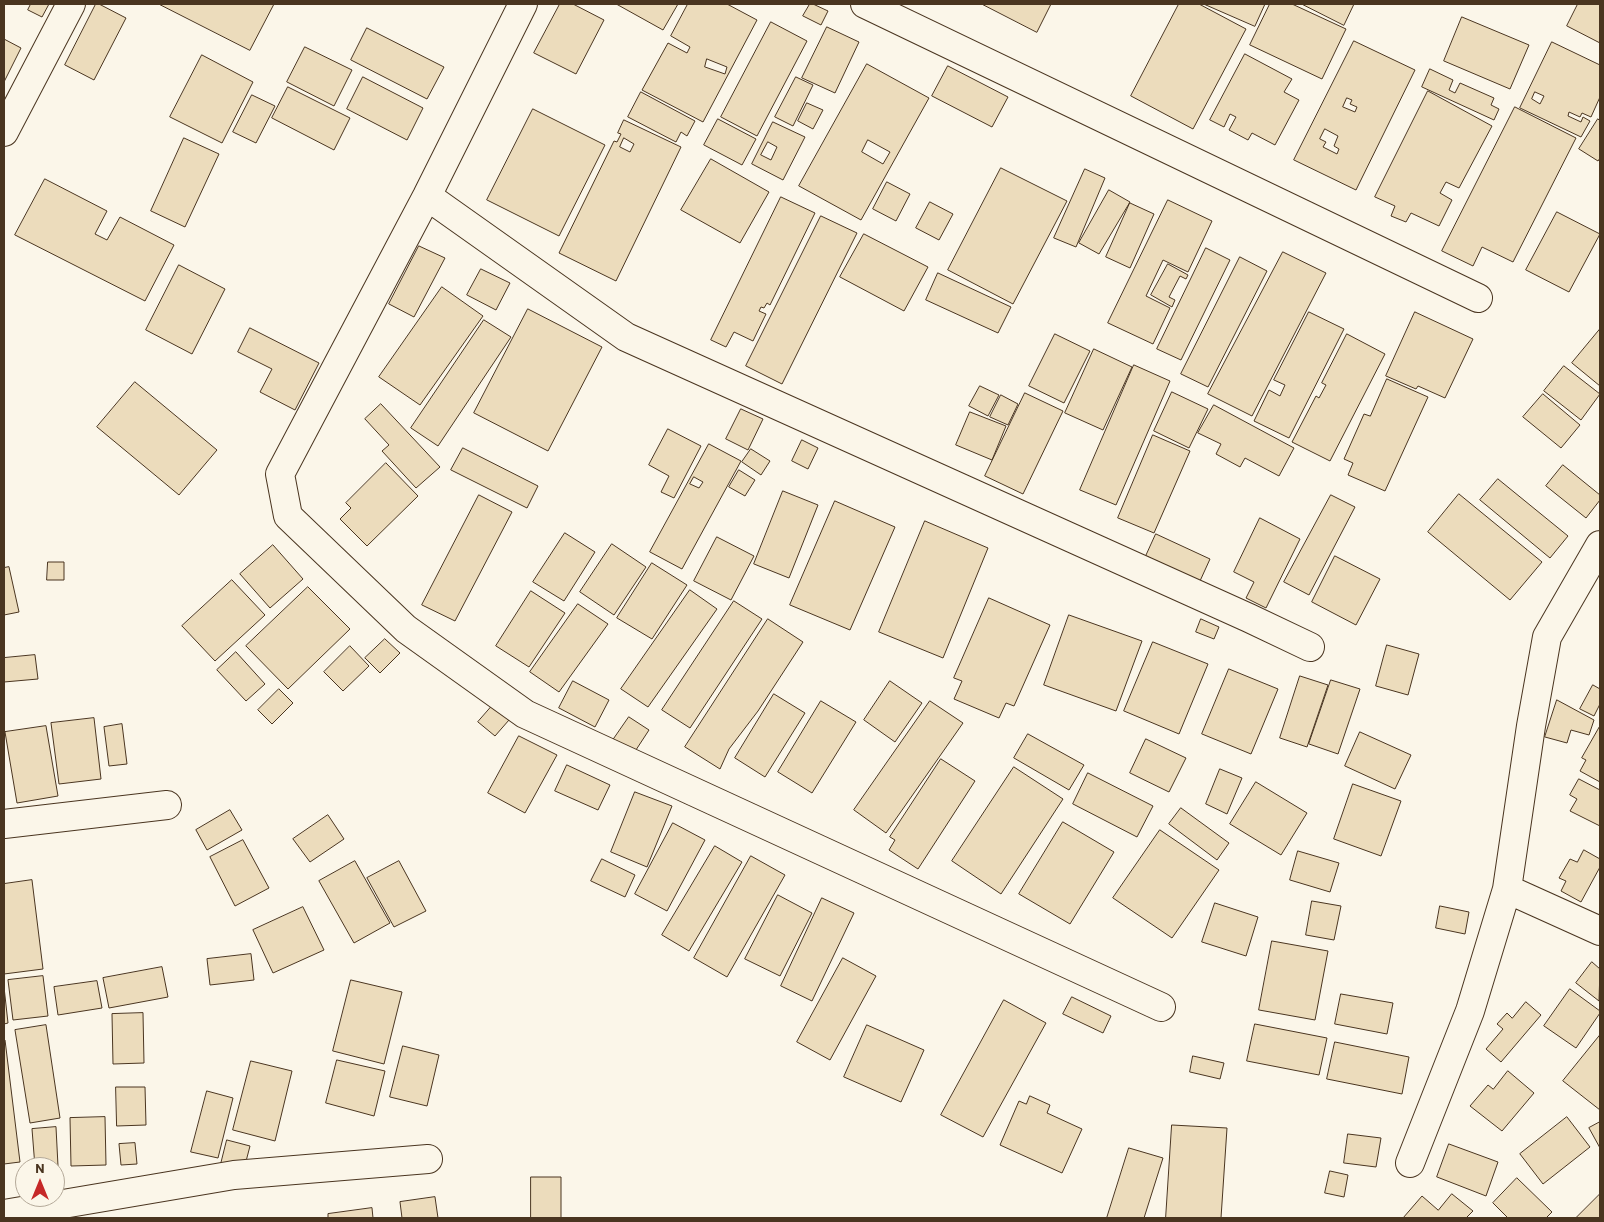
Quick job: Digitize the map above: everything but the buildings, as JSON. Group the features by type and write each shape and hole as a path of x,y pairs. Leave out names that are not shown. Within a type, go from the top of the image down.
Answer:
{"street":[{"path":"4,132 71,4"},
{"path":"522,4 427,196 280,474 288,516 406,629 526,714 1161,1007"},
{"path":"866,4 1478,298"},
{"path":"427,196 626,337 1250,618 1310,647"},
{"path":"1410,1163 1470,1011 1507,889 1546,637 1600,545"},
{"path":"4,824 167,805"},
{"path":"1507,889 1600,932"},
{"path":"4,1214 234,1175 428,1159"}]}
